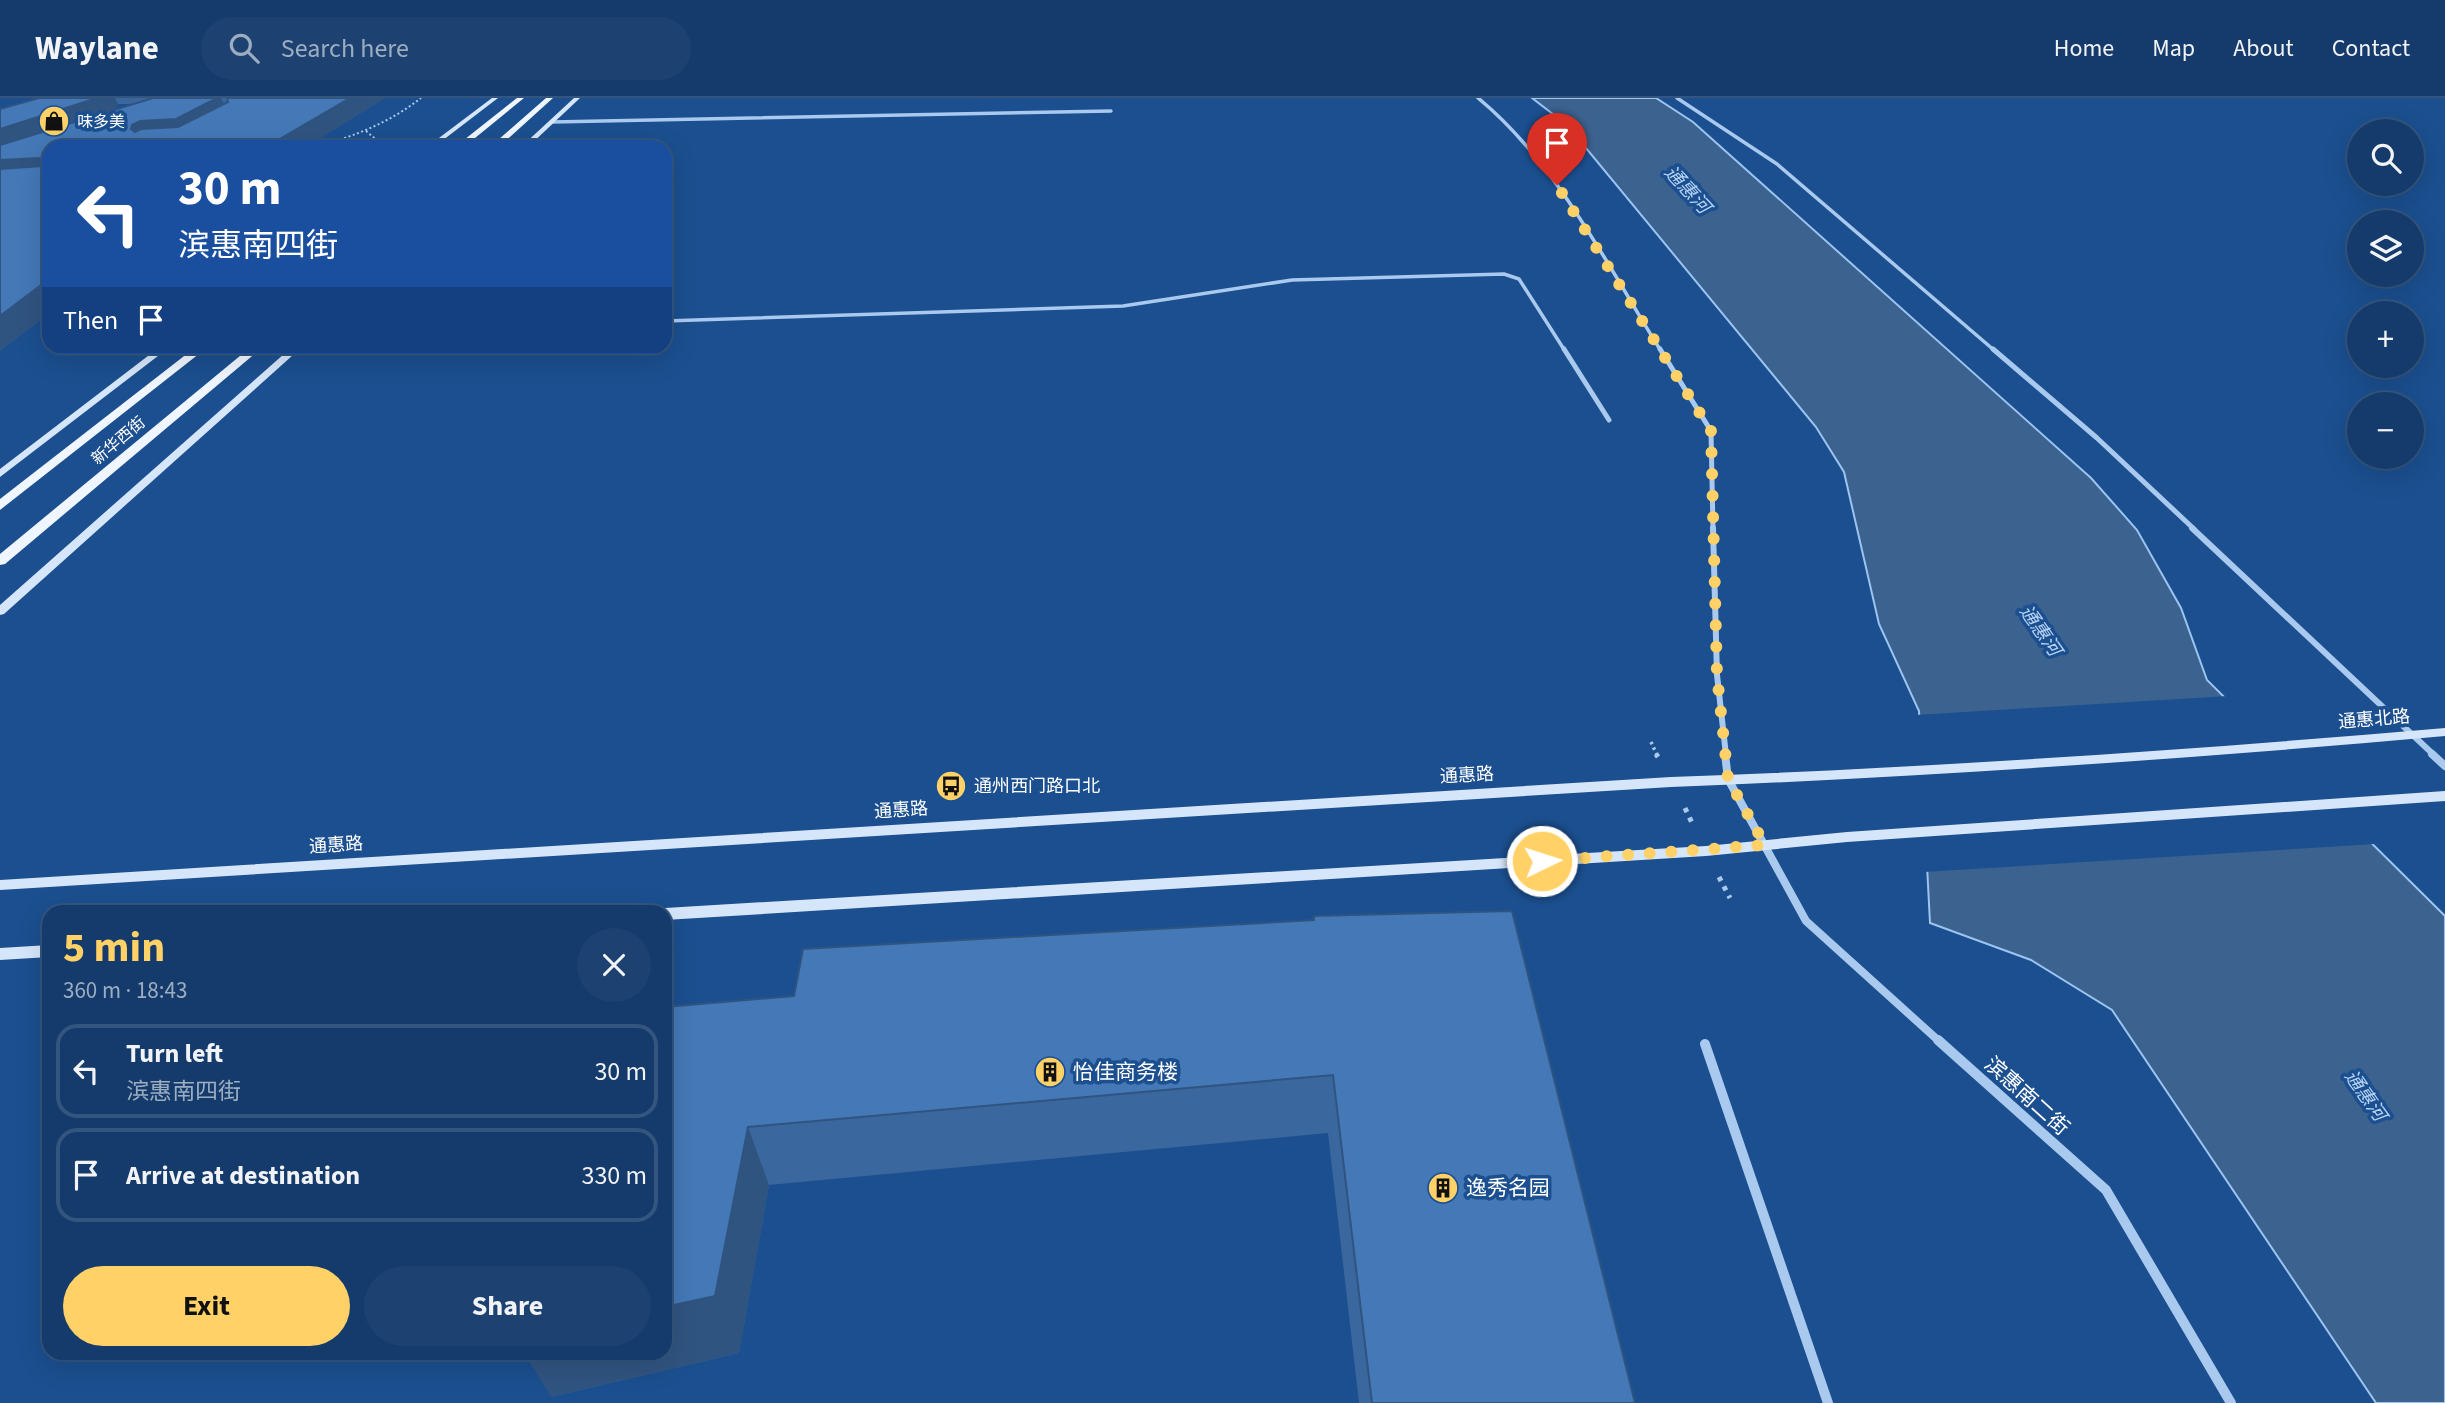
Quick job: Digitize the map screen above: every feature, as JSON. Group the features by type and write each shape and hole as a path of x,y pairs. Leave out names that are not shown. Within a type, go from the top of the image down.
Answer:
{"main road":[{"path":"439,140 495,98"},
{"path":"468,140 521,98"},
{"path":"502,140 550,98"},
{"path":"532,140 577,98"},
{"path":"0,474 157,354"},
{"name":"新华西街","path":"0,506 194,354"},
{"name":"新华西街","path":"0,561 249,354"},
{"path":"0,611 290,354"},
{"name":"通惠北路","path":"1806,778 2445,732"},
{"name":"通惠路","path":"0,885 1671,782 1806,778"},
{"path":"672,914 1706,851 1847,837 2445,796"},
{"path":"0,954 42,951"}],"street":[{"path":"1478,98 1506,121 1557,185 1711,431 1717,675 1728,779"},
{"path":"1677,98 1777,164 2086,429 2445,766"},
{"path":"552,122 1111,111"},
{"path":"672,321 1122,306 1292,280 1504,274 1519,279 1609,420"},
{"name":"滨惠南二街","path":"1728,779 1806,921 2106,1190 2231,1403"},
{"path":"1705,1044 1828,1403"}],"path":[{"path":"337,140 366,131 401,114 421,98"},
{"path":"366,131 377,140"},
{"path":"1651,742 1730,898"}],"water":[{"name":"通惠河","path":"1532,98 1656,98 1693,122 2091,478 2137,530 2181,608 2207,680 2445,916 2445,1403 2376,1403 2112,1010 2031,960 1930,923 1919,711 1879,624 1844,472 1816,427 1567,125"}],"pier":[{"path":"2228,696 2375,844 1924,872 1916,715"}],"building":[{"path":"39,98 97,98 0,129 0,109"},
{"path":"153,98 217,98 176,119 140,121 132,125 131,129 135,132 141,129 178,127 228,102 227,98 350,98 278,140 42,140 42,284 0,316 0,169 41,166 39,158 0,160 0,145"},
{"path":"1512,911 1635,1403 1372,1403 1333,1075 748,1127 715,1296 672,1305 672,1006 794,996 803,949 1314,920 1314,916"}],"place":[{"name":"味多美","path":"54,121"},
{"name":"通州西门路口北","path":"951,786"},
{"name":"怡佳商务楼","path":"1050,1072"},
{"name":"逸秀名园","path":"1443,1188"}],"route":[{"path":"1542,861 1765,845 1728,779 1717,675 1711,431 1557,185"}]}
